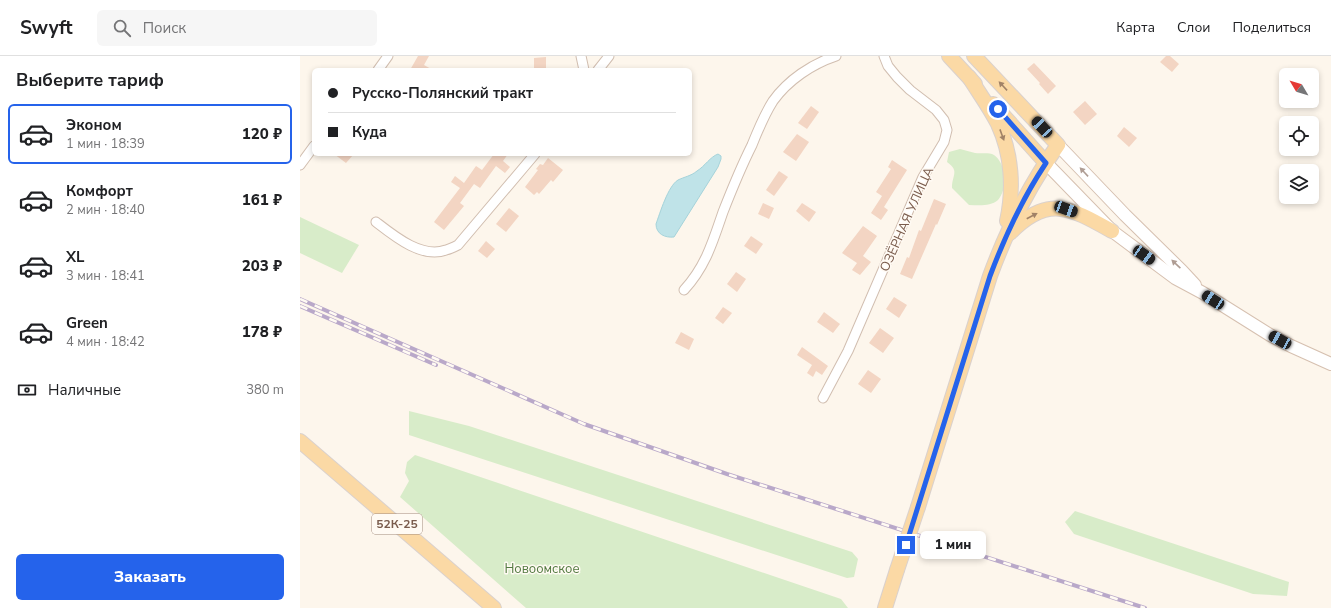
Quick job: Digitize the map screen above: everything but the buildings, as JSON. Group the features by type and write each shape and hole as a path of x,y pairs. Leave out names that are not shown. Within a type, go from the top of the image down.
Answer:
{"main road":[{"path":"949,56 1046,163 1112,231"},
{"path":"974,56 1125,215 1182,270 1203,293"},
{"path":"969,77 998,125 1004,141 1008,159 1011,176 1010,207 1003,241"},
{"path":"885,608 990,276 1003,241 1019,207 1058,145"},
{"path":"1003,241 1024,220 1037,213 1053,209 1066,209 1082,214 1112,231 1175,278 1203,293 1270,335 1331,364"},
{"name":"52К-25","path":"300,441 494,608"}],"street":[{"path":"379,68 388,56"},
{"path":"581,56 584,68"},
{"path":"600,68 609,56"},
{"path":"684,290 694,279 705,262 742,166 764,117 774,101 796,77 836,56"},
{"name":"ОЗЁРНАЯ УЛИЦА","path":"823,398 848,351 923,177 944,142 947,130 944,120 936,110 910,90 897,77 888,66 884,56"},
{"path":"300,165 312,149"},
{"path":"376,222 411,246 423,250 445,251 458,245 533,156"}],"green space":[{"path":"960,149 975,153 992,154 998,159 1003,170 1004,183 998,200 991,204 969,205 952,188 954,171 951,165 947,162 949,152"},
{"path":"300,217 359,245 342,273 300,253"},
{"path":"409,411 469,426 852,552 858,559 854,577 847,578 409,435"},
{"name":"Новоомское","path":"415,455 841,599 848,608 526,608 400,497 409,481 405,473 407,462"},
{"path":"1075,511 1289,582 1287,596 1253,594 1074,534 1065,522"}],"water":[{"path":"718,154 721,156 721,159 718,167 674,237 667,237 659,233 656,224 665,200 674,183 695,173 712,157"}],"railway":[{"path":"300,299 584,424 727,474 1145,608"},
{"path":"300,306 436,365"}],"route":[{"path":"906,545 990,276 1003,241 1019,207 1046,163 998,109"}]}
